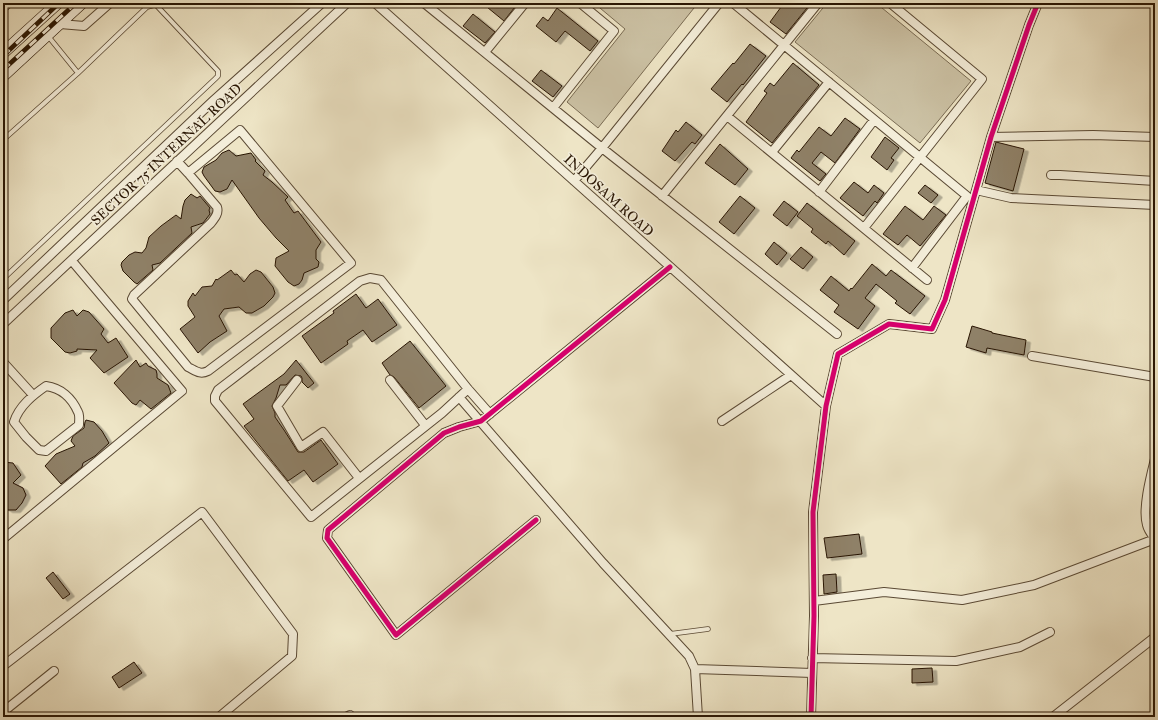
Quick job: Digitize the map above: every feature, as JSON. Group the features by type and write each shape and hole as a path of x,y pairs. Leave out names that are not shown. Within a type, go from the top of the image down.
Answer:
{"main road":[{"path":"3,53 58,3"},
{"path":"3,76 82,3"}],"street":[{"path":"60,24 84,26 110,3"},
{"name":"SECTOR 75 INTERNAL ROAD","path":"3,300 214,100 322,3"},
{"name":"SECTOR 75 INTERNAL ROAD","path":"3,324 347,3"},
{"name":"INDOSAM ROAD","path":"375,3 826,406"},
{"path":"424,3 602,148 837,334"},
{"path":"485,52 525,3"},
{"path":"553,108 614,31 580,3"},
{"path":"574,180 602,148 719,3"},
{"path":"733,3 967,196 912,268"},
{"path":"662,196 818,3"},
{"path":"864,228 982,79 890,3"},
{"path":"811,717 814,601 813,512 826,406 838,354 889,324 932,329 945,300 991,137 1029,25 1038,3"},
{"path":"772,152 829,82"},
{"path":"727,116 927,280"},
{"path":"819,192 874,120"},
{"path":"177,161 218,210 211,223 134,295 132,299 188,367 202,374 351,263 240,130 188,173"},
{"path":"991,137 1093,135 1155,137"},
{"path":"1051,175 1155,181"},
{"path":"976,190 1011,198 1155,205"},
{"path":"3,539 182,391 72,261"},
{"path":"536,520 396,635 326,538 328,530 444,433 481,421 670,267"},
{"path":"468,389 442,413 311,517 215,401 215,396 218,390 360,281 370,278 381,280 468,389 490,414"},
{"path":"1032,356 1155,377"},
{"path":"3,362 33,395"},
{"path":"722,421 791,375"},
{"path":"297,380 277,406 301,446 323,432 359,478"},
{"path":"390,380 425,425"},
{"path":"46,386 54,387 66,394 79,413 79,425 46,451 39,450 14,422 17,413 33,395 46,386"},
{"path":"459,397 603,562 689,656 694,669 698,717"},
{"path":"814,601 884,592 962,600 1034,585 1155,539 1147,525 1146,513 1155,459"},
{"path":"3,666 202,512 293,634 292,656 219,717"},
{"path":"812,658 956,661 1020,647 1050,632"},
{"path":"1053,717 1155,637"},
{"path":"694,669 812,673"},
{"path":"3,712 54,671"},
{"path":"346,717 350,714 351,717"}],"lane":[{"path":"3,11 12,3"},
{"path":"3,140 78,73 147,7 157,6 218,71 218,76 215,80 3,278"},
{"path":"47,35 78,73"},
{"path":"670,634 708,629"}],"shaded area":[{"path":"594,3 698,3 598,128 567,102 625,29"},
{"path":"827,3 876,3 971,81 920,143 795,42"}],"building":[{"path":"482,3 518,3 504,21"},
{"path":"784,3 811,3 786,34 770,22"},
{"path":"557,8 598,41 590,51 565,31 556,42 536,26 543,17 548,21"},
{"path":"473,14 495,32 485,43 463,26"},
{"path":"750,44 766,56 743,85 742,84 727,102 711,89"},
{"path":"793,63 819,85 772,143 746,122 767,93 764,91 770,83 774,86"},
{"path":"541,70 562,86 553,97 532,81"},
{"path":"845,118 860,129 835,163 821,152 812,163 826,174 820,181 791,158 797,150 799,152 819,127 831,136"},
{"path":"686,122 702,135 695,144 692,142 675,161 662,151 676,130 678,132"},
{"path":"885,137 899,148 891,158 894,160 887,170 871,157"},
{"path":"996,142 1024,149 1013,191 985,183"},
{"path":"720,144 748,169 735,185 705,163"},
{"path":"229,150 236,156 251,153 256,160 255,161 265,171 263,175 288,197 285,200 294,213 298,211 321,242 316,250 316,259 319,262 318,267 304,273 299,284 294,286 288,282 275,266 276,258 289,251 259,218 232,180 227,189 220,192 215,191 204,176 202,172 204,167 216,160 222,153"},
{"path":"854,182 868,193 874,185 884,193 877,203 875,201 863,216 840,198"},
{"path":"925,185 938,195 931,203 918,193"},
{"path":"191,194 197,198 200,196 210,208 210,214 203,223 191,227 192,233 160,263 152,265 153,270 137,284 123,271 121,265 122,262 129,255 135,252 142,253 146,248 149,237 176,215 181,219 185,200"},
{"path":"740,196 755,208 734,234 719,222"},
{"path":"784,201 798,212 787,226 773,215"},
{"path":"807,203 855,241 844,255 828,241 826,244 811,232 813,229 797,216"},
{"path":"905,206 923,220 934,206 946,215 920,246 907,235 898,245 883,234"},
{"path":"774,242 787,253 777,265 765,254"},
{"path":"801,247 813,257 803,269 790,259"},
{"path":"872,264 886,276 891,270 925,296 910,314 895,303 897,301 876,284 865,298 875,306 858,329 834,312 839,305 820,290 831,276 849,291"},
{"path":"231,270 244,282 250,274 256,270 261,272 273,287 275,293 264,306 252,313 246,313 239,307 224,309 219,316 227,331 210,342 198,353 180,329 195,317 188,306 188,301 193,293 195,296 202,287 212,286 216,279 217,280"},
{"path":"356,294 366,308 378,299 397,325 372,342 363,330 347,341 348,344 321,363 302,336 334,313 333,311"},
{"path":"73,310 77,316 83,310 89,312 104,329 101,334 108,343 116,338 128,357 104,373 90,358 97,350 77,349 77,351 70,353 65,352 51,338 51,328 65,313"},
{"path":"972,326 992,333 1026,340 1024,355 987,348 986,353 966,347"},
{"path":"410,341 446,386 419,408 394,377 390,375 382,363"},
{"path":"136,360 140,367 146,363 148,366 156,370 157,378 168,385 171,393 151,409 140,400 136,405 132,403 114,383"},
{"path":"296,360 314,383 308,388 302,382 301,376 295,375 286,385 280,385 272,406 275,417 298,452 304,452 321,440 338,464 313,482 304,470 288,481 244,426 254,419 243,404 284,374"},
{"path":"86,420 94,422 102,431 109,443 95,456 83,463 82,467 61,484 45,466 56,454 75,446 71,441 73,436 84,428"},
{"path":"3,462 13,463 21,475 13,483 23,488 26,495 16,510 8,510 3,507"},
{"path":"859,534 862,554 827,558 824,538"},
{"path":"53,572 70,594 63,599 46,578"},
{"path":"836,574 837,592 824,594 823,575"},
{"path":"134,662 142,673 119,688 112,677"},
{"path":"932,668 933,682 912,683 912,669"}],"railway":[{"path":"3,56 59,3"},
{"path":"3,70 76,3"}],"cycle path":[{"path":"811,717 814,616 813,512 826,406 838,354 889,324 932,329 945,300 991,137 1029,25 1038,3"},
{"path":"536,520 396,635 327,538 328,530 444,433 481,421 670,267"}]}
